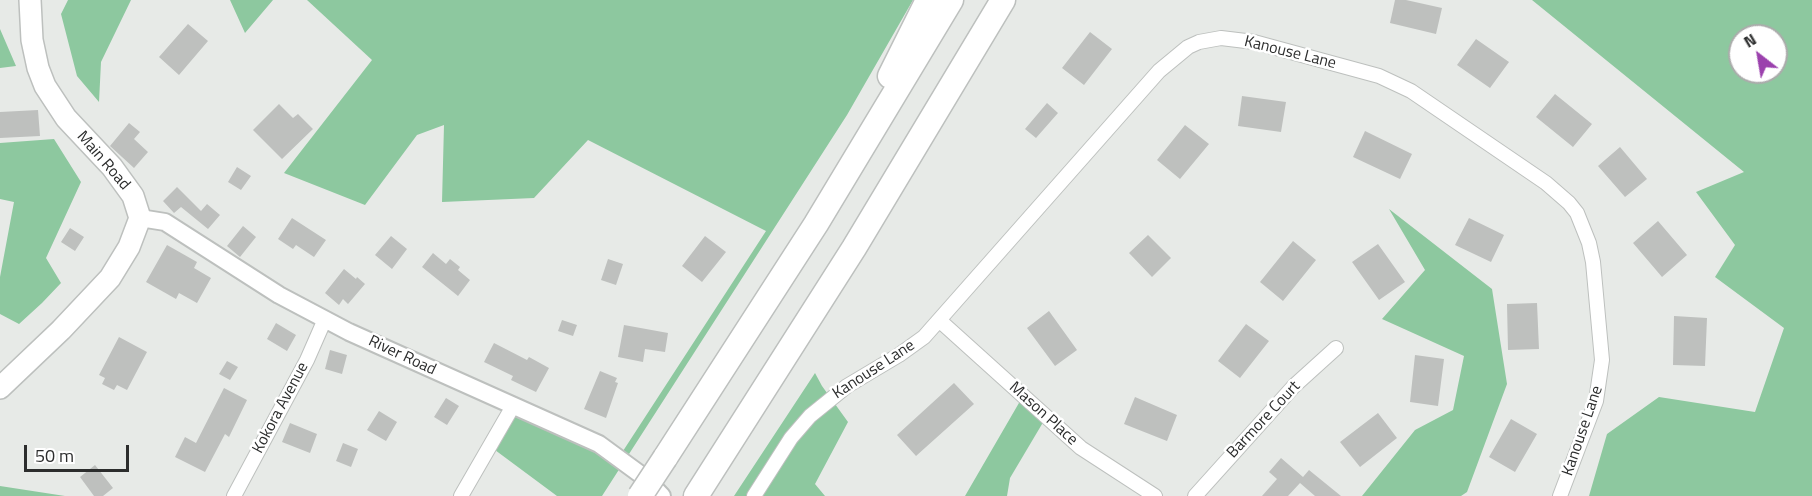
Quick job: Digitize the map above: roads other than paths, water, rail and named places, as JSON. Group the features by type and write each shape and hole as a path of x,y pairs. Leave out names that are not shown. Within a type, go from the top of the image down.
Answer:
{"highway":[{"path":"816,224 928,0"},
{"path":"640,496 816,224 951,0"},
{"path":"696,496 866,228 1003,0"}],"main road":[{"name":"Main Road","path":"30,0 32,40 38,68 54,103 83,138 112,167 133,196 140,218"},
{"path":"0,388 61,330 110,278 129,247 140,218"}],"street":[{"name":"Kanouse Lane","path":"754,496 791,438 817,409 847,386 924,337 1159,71 1188,47 1209,39 1237,39 1379,76 1411,91 1546,183 1569,203 1584,228 1593,262 1602,341 1601,379 1596,401 1560,496"},
{"name":"River Road","path":"140,218 165,222 279,295 325,319 599,444 644,477 662,496"},
{"name":"Kokora Avenue","path":"234,496 307,360 325,319"},
{"name":"Mason Place","path":"939,320 1080,448 1155,496"},
{"name":"Barmore Court","path":"1195,496 1294,386 1336,348"},
{"path":"461,496 513,406"}]}
